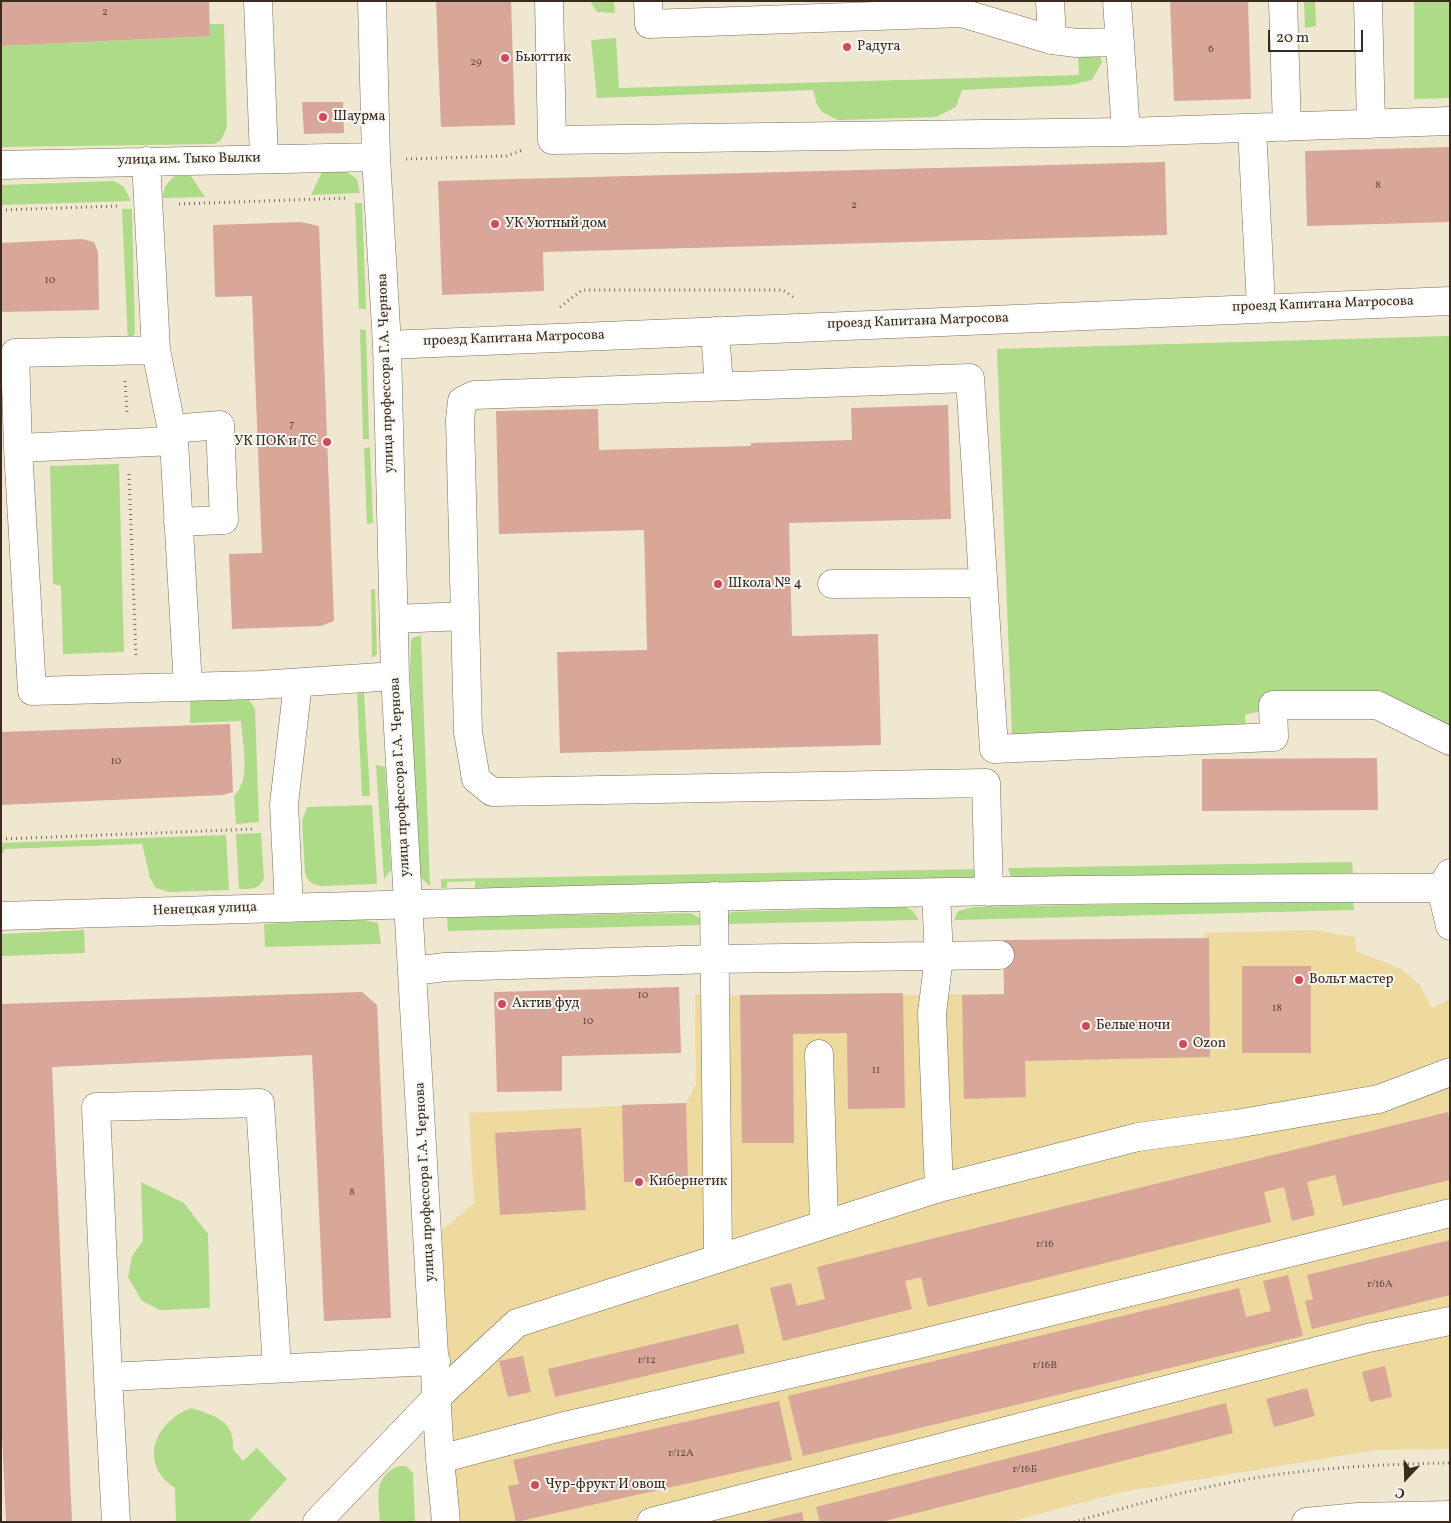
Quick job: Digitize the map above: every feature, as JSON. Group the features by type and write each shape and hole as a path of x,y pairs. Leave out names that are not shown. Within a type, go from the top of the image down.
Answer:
{"street":[{"path":"258,1 264,158"},
{"name":"улица профессора Г.А. Чернова","path":"372,1 376,157 387,345 395,676 408,903 414,971 440,1459 446,1522"},
{"path":"548,1 552,140 1126,132 1450,120"},
{"path":"648,1 649,24 962,13 1052,40 1077,43 1120,42"},
{"path":"1050,1 1052,40"},
{"path":"1117,1 1126,132"},
{"path":"1283,1 1287,127"},
{"path":"1368,1 1371,124"},
{"path":"1252,128 1262,307"},
{"name":"улица им. Тыко Вылки","path":"1,165 376,157"},
{"path":"146,161 156,350 172,435 188,687"},
{"name":"проезд Капитана Матросова","path":"387,345 1262,307 1450,301"},
{"path":"715,331 719,386"},
{"path":"156,350 15,354 18,448 32,691 298,683 395,676"},
{"path":"986,783 492,792 476,779 468,732 460,420 462,401 474,395 970,378 994,749 986,783 989,892"},
{"path":"18,448 172,435 220,426 224,520 178,522"},
{"path":"832,584 983,583"},
{"path":"394,619 465,616"},
{"path":"289,908 284,804 298,683"},
{"path":"994,749 1274,736 1273,705 1377,705 1450,741"},
{"path":"1445,880 1450,926"},
{"name":"Ненецкая улица","path":"1,916 408,903 989,892 1445,880"},
{"path":"936,893 938,957 932,1013 939,1188"},
{"path":"714,896 718,1257"},
{"path":"414,971 445,967 715,959 1000,955"},
{"path":"819,1054 824,1224"},
{"path":"317,1522 437,1397 517,1322 939,1188 1138,1137 1236,1124 1379,1100 1450,1072"},
{"path":"116,1522 96,1107 260,1103 277,1368"},
{"path":"440,1459 562,1427 915,1345 1450,1213"},
{"path":"651,1522 1359,1341 1450,1321"},
{"path":"108,1377 436,1361"},
{"path":"1306,1522 1450,1515"}],"path":[{"path":"403,167 402,159 506,156 552,140"},
{"path":"1,210 378,196"},
{"path":"1,839 284,829"},
{"path":"1074,1522 1155,1498 1266,1476 1334,1468 1450,1463"}],"green space":[{"path":"590,1 614,1 615,13 597,12"},
{"path":"1304,1 1315,1 1316,26 1305,28"},
{"path":"1414,1 1450,1 1450,98 1414,99"},
{"path":"210,24 224,24 227,127 221,140 214,144 1,147 1,46 210,36"},
{"path":"616,38 619,88 1079,75 1078,51 1100,56 1102,62 1092,80 1071,85 962,90 956,107 936,117 838,120 822,112 817,105 813,90 597,98 591,40"},
{"path":"346,171 357,179 360,193 311,195 322,172"},
{"path":"175,176 191,176 205,197 163,198 166,186"},
{"path":"114,181 124,187 131,201 1,205 1,185"},
{"path":"355,203 362,203 366,309 359,309"},
{"path":"122,209 132,209 135,333 128,344"},
{"path":"360,329 366,330 369,439 363,439"},
{"path":"1450,336 1450,731 1375,693 1262,697 1261,711 1245,715 1246,730 1073,736 1012,734 997,349"},
{"path":"370,447 373,523 367,524 364,448"},
{"path":"119,464 124,652 63,654 61,586 53,584 50,466"},
{"path":"371,589 375,589 377,654 372,658"},
{"path":"421,636 430,886 421,878 417,871 410,666 411,640 414,637"},
{"path":"357,693 364,693 370,796 362,796"},
{"path":"240,696 249,700 255,709 259,822 236,824 234,796 240,789 243,781 245,761 241,721 190,723 190,699"},
{"path":"376,765 385,767 391,870 384,879"},
{"path":"372,805 377,884 321,886 311,882 305,873 302,821 307,807"},
{"path":"261,833 264,879 256,887 239,889 236,834"},
{"path":"226,835 229,890 170,892 156,888 150,878 142,844 4,849 1,858 1,843"},
{"path":"1352,862 1353,873 1021,882 1011,877 1008,868"},
{"path":"979,869 976,876 971,880 475,889 475,881 447,882 447,888 441,888 441,879"},
{"path":"1353,900 1354,910 954,920 958,911 973,907"},
{"path":"905,907 913,911 919,920 724,924 727,915 732,912"},
{"path":"691,913 701,919 704,925 448,931 447,917"},
{"path":"360,919 378,923 381,944 265,947 264,924"},
{"path":"84,930 85,953 1,956 1,934"},
{"path":"141,1182 184,1203 208,1234 210,1308 160,1310 142,1301 128,1277 132,1256 143,1241"},
{"path":"191,1408 215,1417 227,1425 233,1439 233,1449 243,1461 257,1448 287,1479 248,1522 176,1522 175,1488 164,1478 157,1467 154,1456 155,1444 160,1433 168,1423 178,1414"},
{"path":"399,1466 406,1466 413,1473 415,1522 380,1522 378,1497 381,1482 384,1476"}],"sand":[{"path":"1315,930 1355,937 1356,951 1401,969 1419,984 1432,1008 1450,999 1450,1449 1376,1450 1122,1492 1009,1522 457,1522 446,1318 439,1233 474,1203 469,1113 686,1103 696,1085 695,995 888,995 1209,991 1204,933"}],"building":[{"path":"1,1 209,1 210,36 1,46"},
{"path":"436,1 511,1 515,125 441,127"},
{"path":"1170,1 1248,1 1251,99 1174,101"},
{"name":"Шаурма","path":"302,102 343,102 344,133 304,134"},
{"path":"1450,147 1450,222 1307,226 1305,151"},
{"path":"1165,162 1167,235 543,252 544,291 442,295 438,181"},
{"path":"301,222 319,226 334,621 321,626 232,629 229,554 262,553 252,296 215,297 213,225"},
{"path":"82,239 94,242 98,252 99,310 1,312 1,243"},
{"name":"Школа № 4","path":"948,405 951,519 789,523 792,636 878,634 881,745 560,753 557,652 647,650 644,530 499,534 496,411 598,409 599,450 751,446 751,443 852,440 851,408"},
{"path":"230,724 233,792 223,795 1,805 1,732"},
{"path":"1377,758 1378,810 1202,811 1202,759"},
{"name":"Белые ночи","path":"1209,938 1210,1057 1025,1061 1026,1097 964,1099 962,995 1004,994 1003,940"},
{"path":"1242,966 1311,966 1311,1053 1242,1053"},
{"path":"679,987 681,1053 562,1056 562,1091 497,1092 494,992"},
{"path":"362,992 377,1005 391,1318 324,1321 312,1055 52,1067 72,1522 6,1522 1,1411 1,1004"},
{"path":"903,993 905,1108 848,1109 847,1033 793,1034 794,1143 742,1143 740,995"},
{"path":"686,1103 688,1181 624,1182 622,1105"},
{"path":"1448,1112 1450,1120 1450,1180 1343,1206 1335,1175 1307,1182 1315,1215 1292,1221 1284,1187 1264,1192 1271,1222 928,1307 921,1277 905,1281 912,1309 783,1341 770,1288 791,1283 797,1306 825,1299 817,1267"},
{"path":"581,1128 586,1210 500,1215 495,1133"},
{"path":"1450,1240 1450,1295 1312,1329 1305,1301 1313,1299 1307,1275"},
{"path":"1288,1275 1303,1336 803,1456 788,1396 1239,1288 1246,1317 1271,1311 1263,1281"},
{"path":"738,1324 745,1353 555,1397 548,1369"},
{"path":"523,1356 531,1392 508,1397 499,1361"},
{"path":"1385,1366 1392,1397 1370,1402 1362,1372"},
{"path":"1307,1388 1315,1416 1274,1427 1266,1399"},
{"path":"779,1401 792,1460 516,1522 508,1486 519,1484 513,1460"},
{"path":"1226,1403 1233,1433 881,1522 820,1522 816,1507"},
{"path":"802,1512 804,1522 765,1522 765,1521"}],"place":[{"name":"Радуга","path":"847,47"},
{"name":"Бьюттик","path":"505,58"},
{"name":"Шаурма","path":"323,117"},
{"name":"УК Уютный дом","path":"495,224"},
{"name":"УК ПОК и ТС","path":"327,442"},
{"name":"Школа № 4","path":"718,584"},
{"name":"Вольт мастер","path":"1299,980"},
{"name":"Актив фуд","path":"502,1004"},
{"name":"Белые ночи","path":"1086,1026"},
{"name":"Ozon","path":"1183,1044"},
{"name":"Кибернетик","path":"639,1182"},
{"name":"Чур-фрукт И овощ","path":"535,1485"}]}
